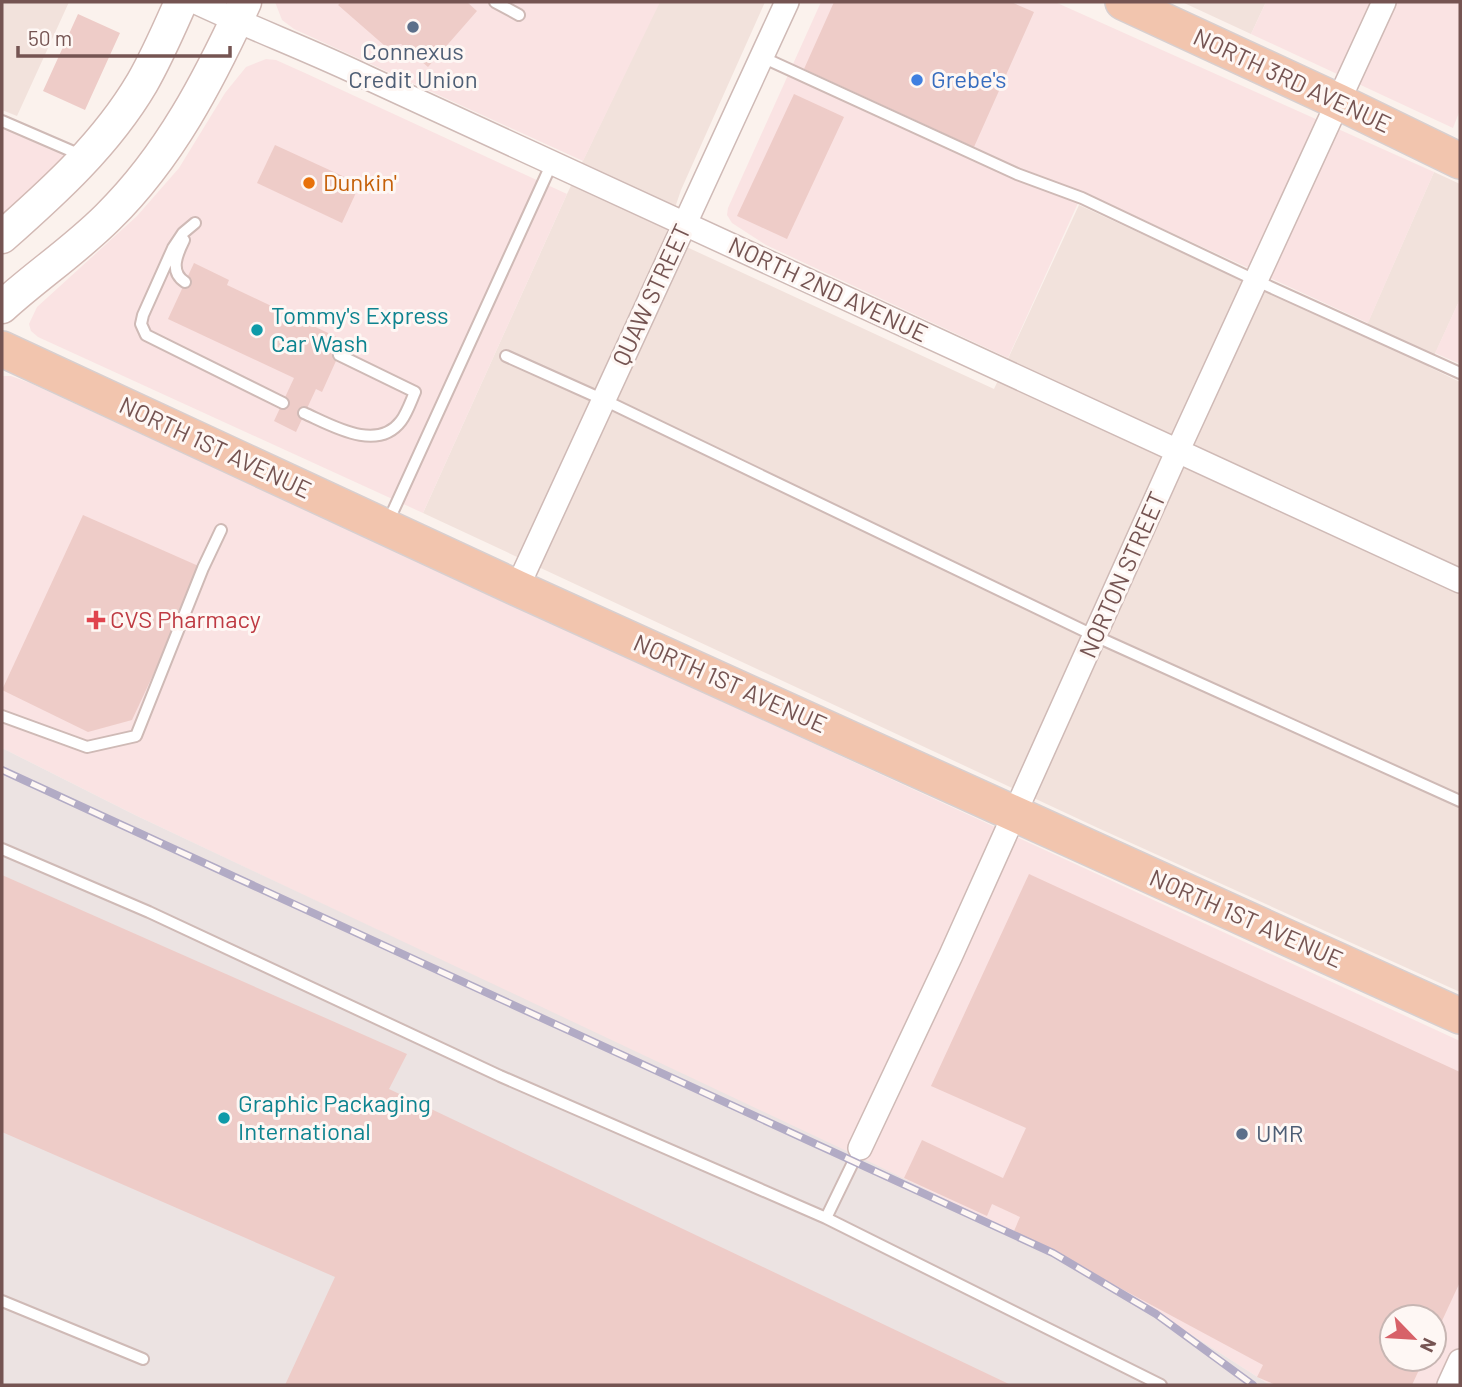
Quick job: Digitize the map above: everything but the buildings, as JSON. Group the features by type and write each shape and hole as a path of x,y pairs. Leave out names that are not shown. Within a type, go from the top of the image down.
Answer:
{"main road":[{"path":"2,237 62,183 118,119 141,85 181,2"},
{"name":"NORTH 3RD AVENUE","path":"1123,2 1460,161"},
{"path":"2,307 69,253 109,216 142,180 182,124 241,11"},
{"name":"NORTH 1ST AVENUE","path":"2,349 517,588 1460,1016"}],"street":[{"name":"NORTH 2ND AVENUE","path":"196,2 241,11 302,47 551,165 1460,581"},
{"name":"QUAW STREET","path":"517,588 788,2"},
{"name":"NORTON STREET","path":"860,1148 1384,2"},
{"path":"1449,1385 1460,1361"}],"lane":[{"path":"495,2 519,15"},
{"path":"762,57 1017,173 1082,198 1460,373"},
{"path":"2,121 86,157"},
{"path":"386,528 551,165"},
{"path":"186,282 180,279 176,263 183,242 195,223 183,233 173,248 143,316 141,324 146,335 283,403"},
{"path":"304,413 358,435 384,433 400,423 415,391 339,355"},
{"path":"506,356 604,400 1095,636 1460,802"},
{"path":"2,716 88,747 136,736 203,568 221,530"},
{"path":"2,849 149,912 500,1076 826,1218 1161,1385"},
{"path":"826,1218 860,1148"},
{"path":"2,1301 143,1359"}],"shaded area":[{"path":"2,2 69,2 17,116 2,110"},
{"path":"275,2 660,2 583,161 294,29 282,20"},
{"path":"659,2 765,2 681,190 665,237 994,389 1079,205 1362,336 1434,172 1460,184 1460,299 1429,367 1460,382 1460,992 1098,828 423,513 567,194"},
{"path":"821,2 1055,2 1434,172 1368,323 1083,192 1008,358 766,245 732,223 727,215"},
{"path":"1182,2 1266,2 1251,34"},
{"path":"1266,2 1460,2 1460,110 1453,128 1251,34"},
{"path":"266,59 276,60 305,73 567,194 423,513 38,337 31,331 29,324 37,307 137,216 179,168 225,93 246,67"},
{"path":"2,128 67,156 2,216"},
{"path":"1460,299 1460,364 1435,353"},
{"path":"2,376 11,376 30,383 1460,1041 1460,1385 1270,1385 1173,1323 1011,1231 135,815 2,748"},
{"path":"2,748 135,815 1011,1231 1173,1323 1270,1385 2,1385"}],"railway":[{"path":"2,770 1053,1253 1156,1314 1253,1385"}],"place":[{"name":"Connexus Credit Union","path":"413,27"},
{"name":"Grebe's","path":"917,80"},
{"name":"Dunkin'","path":"309,183"},
{"name":"Tommy's Express Car Wash","path":"257,330"},
{"name":"CVS Pharmacy","path":"96,620"},
{"name":"Graphic Packaging International","path":"224,1118"},
{"name":"UMR","path":"1242,1134"}]}
